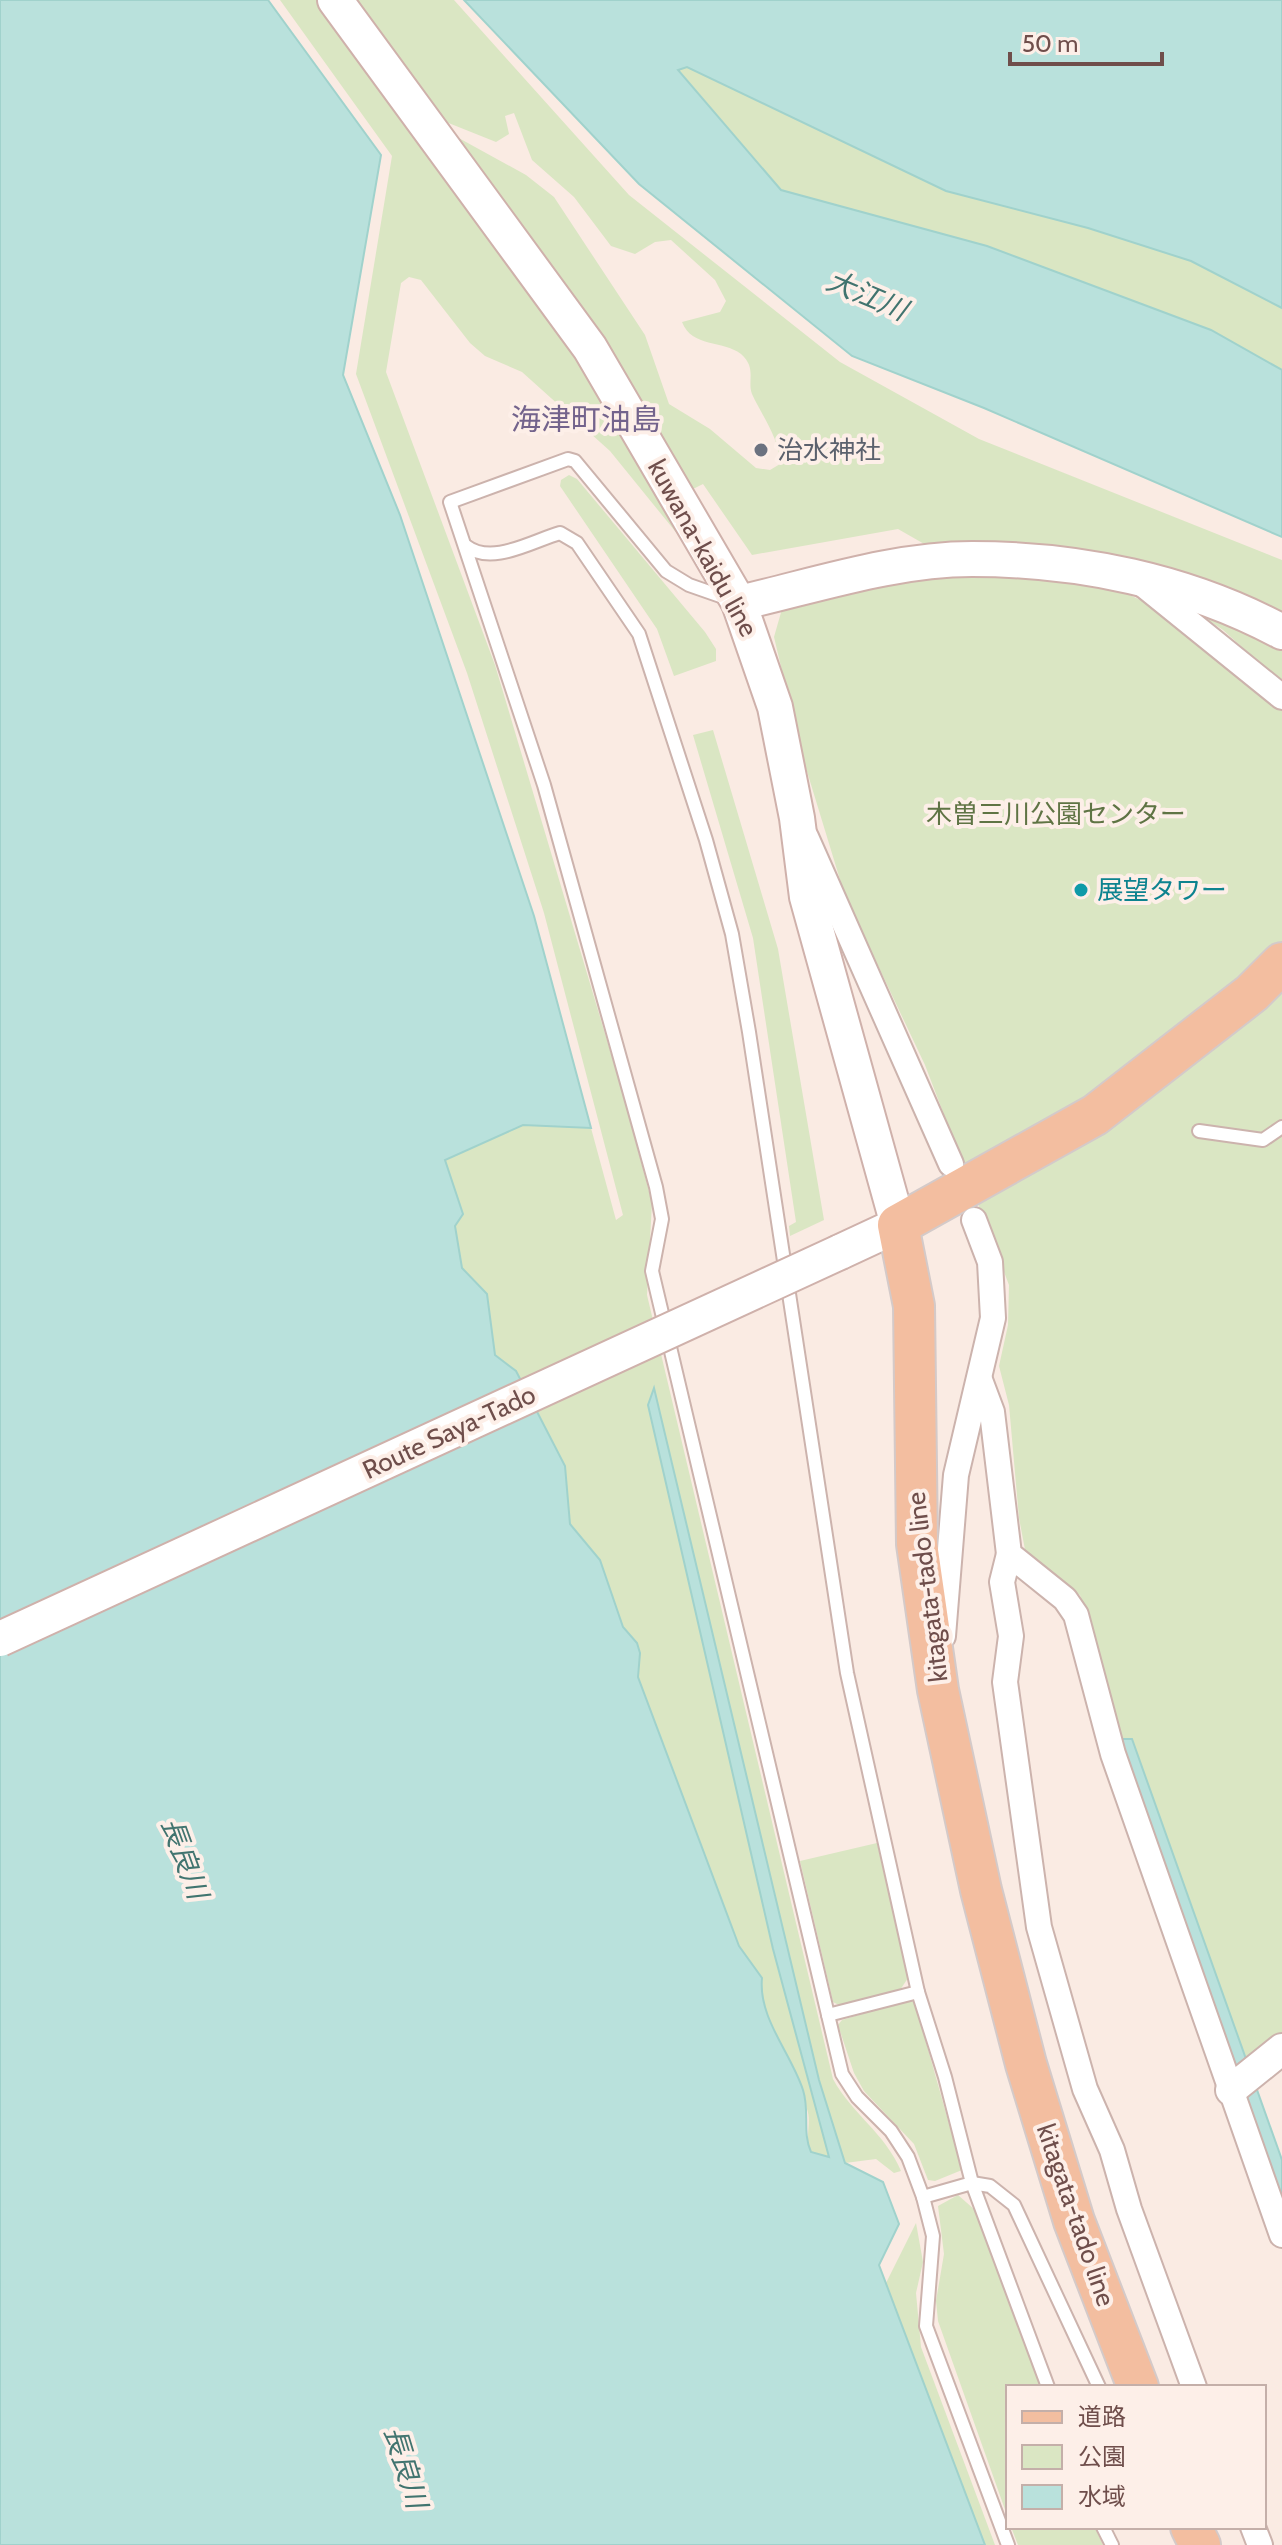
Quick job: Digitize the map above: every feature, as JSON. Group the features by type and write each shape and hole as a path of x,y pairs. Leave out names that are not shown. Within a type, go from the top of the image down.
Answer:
{"main road":[{"name":"kuwana-kaidu line","path":"335,0 590,348 739,603 775,707 797,818 807,897 898,1225"},
{"path":"739,603 885,570 970,559 1067,565 1132,576 1190,590 1282,632"},
{"path":"898,1225 1095,1115 1252,993 1282,963"},
{"name":"Route Saya-Tado","path":"0,1639 898,1225"},
{"name":"kitagata-tado line","path":"898,1225 914,1306 917,1544 938,1690 981,1890 1026,2064 1074,2221 1137,2385"}],"street":[{"path":"1132,576 1282,697"},
{"path":"797,818 829,882 951,1164"},
{"path":"938,1690 956,1475 993,1318 990,1262 974,1220"},
{"path":"980,1380 992,1412 1009,1554 1002,1582 1011,1636 1005,1682 1039,1927 1085,2089 1112,2150 1129,2209 1193,2385"},
{"path":"1009,1554 1065,1599 1076,1615 1113,1754 1241,2082 1282,2235"},
{"path":"1241,2082 1282,2049"}],"lane":[{"path":"739,603 689,585 666,571 575,461 568,459 450,502 544,785 656,1187 662,1219 652,1271 842,2074 857,2097 891,2131 908,2157 923,2197 933,2236 926,2326 1008,2545"},
{"path":"466,546 476,553 489,556 560,533 577,543 639,634 693,793 732,934 780,1222 847,1673 918,1992 945,2077 972,2183 1047,2385"},
{"path":"1199,1131 1263,1140 1282,1127"},
{"path":"828,2015 918,1992"},
{"path":"923,2197 972,2183 990,2186 1014,2205 1098,2385"}],"green space":[{"path":"280,0 318,0 570,343 683,534 679,536 610,451 522,372 485,356 470,343 421,280 409,277 401,283 386,372 495,665 623,1094 652,1203 647,1295 833,2079 894,2158 901,2171 894,2173 876,2159 845,2163 819,2080 740,1752 648,1405 773,1949 830,2158 811,2152 807,2109 765,2011 762,1978 739,1946 638,1677 640,1653 623,1628 604,1571 570,1524 565,1466 516,1371 495,1355 487,1295 462,1269 455,1226 463,1214 445,1160 523,1125 591,1128 616,1220 623,1215 544,913 467,673 356,374 392,156"},
{"path":"350,0 454,0 629,195 840,362 979,439 1282,560 1282,615 933,549 898,529 752,555 703,484 693,489 587,320 446,131 526,175 554,197 645,335 669,404 710,429 756,468 770,470 780,464 779,455 774,437 752,394 749,364 734,350 693,336 682,322 720,312 726,301 715,280 671,240 655,242 635,254 611,246 574,197 532,160 514,113 505,116 509,134 496,142 436,118"},
{"path":"687,67 1088,228 1191,261 1282,308 1282,370 1211,330 987,246 781,190 678,69"},
{"path":"569,475 577,479 705,632 716,649 716,661 674,676 657,629 560,486 561,480"},
{"name":"木曽三川公園センター","path":"976,567 1095,579 1149,604 1282,708 1282,2038 1248,2065 1132,1740 1121,1739 1080,1595 1039,1570 1026,1555 1019,1518 1009,1405 999,1366 1008,1325 1009,1285 925,1065 845,896 802,755 774,637 782,609 803,596"},
{"path":"1175,598 1282,645 1282,683 1223,630"},
{"path":"713,730 778,949 824,1220 790,1236 789,1226 796,1222 753,938 693,735"},
{"path":"877,1843 908,1978 900,1990 839,2005 833,2002 800,1861"},
{"path":"909,2000 915,2003 962,2170 935,2181 928,2180 914,2144 864,2091 854,2073 838,2025 842,2020"},
{"path":"958,2195 975,2210 1040,2385 1006,2385 1006,2512 938,2321 936,2301 944,2254 938,2206"},
{"path":"916,2223 923,2262 916,2293 921,2347 995,2545 985,2545 886,2283"},
{"path":"1012,2529 1096,2529 1103,2545 1018,2545"}],"water":[{"name":"長良川","path":"0,0 268,0 381,155 343,375 400,515 534,916 591,1128 523,1125 445,1160 463,1214 455,1226 462,1268 487,1294 495,1355 516,1371 565,1466 570,1524 600,1560 623,1627 637,1643 640,1653 638,1677 739,1946 762,1978 762,1993 770,2021 803,2090 811,2152 829,2157 773,1949 648,1405 654,1388 819,2080 845,2163 883,2182 899,2224 879,2265 985,2545 0,2545"},
{"name":"大江川","path":"464,0 1282,0 1282,308 1191,261 1088,228 946,191 687,67 678,70 781,190 987,246 1211,330 1282,370 1282,537 984,408 852,356 639,184"},
{"path":"1121,1739 1132,1739 1282,2160 1282,2206"}],"place":[{"name":"治水神社","path":"761,450"},
{"name":"展望タワー","path":"1081,890"}],"district":[{"name":"海津町油島","path":"586,420"}]}
